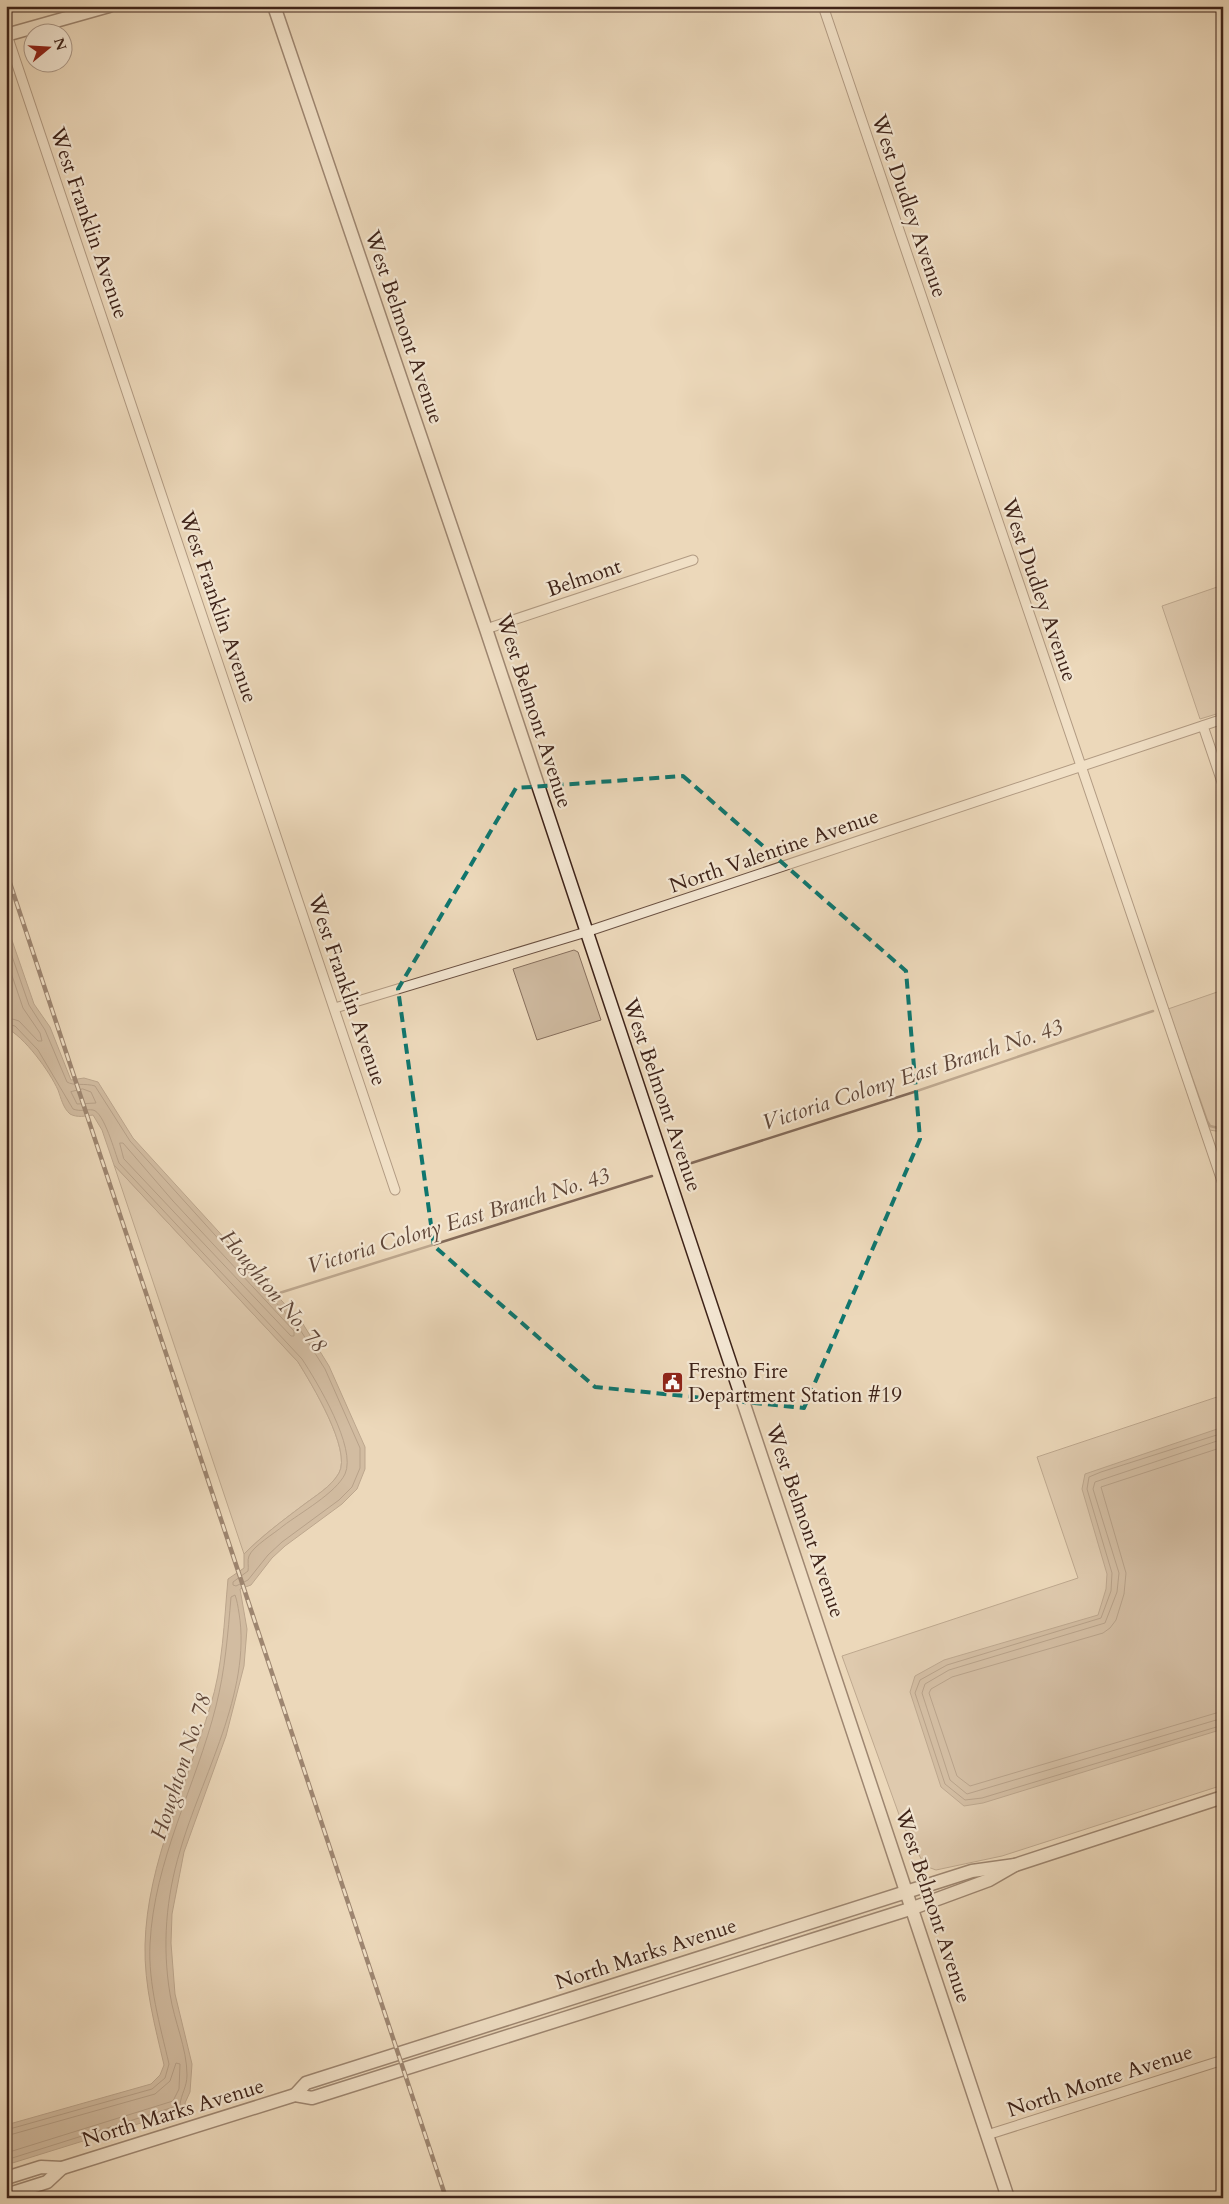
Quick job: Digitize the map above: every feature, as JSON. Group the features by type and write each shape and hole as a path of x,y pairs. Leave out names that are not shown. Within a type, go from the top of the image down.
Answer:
{"main road":[{"path":"6,35 109,6"},
{"name":"West Belmont Avenue","path":"274,6 486,629 1008,2198"},
{"name":"North Marks Avenue","path":"295,2095 306,2083 908,1893 972,1871 1015,1865 1223,1797"},
{"name":"North Marks Avenue","path":"6,2178 41,2167 62,2168 295,2095 312,2098 913,1908 989,1880 1015,1865"},
{"name":"North Marks Avenue","path":"6,2195 47,2182 62,2168"}],"street":[{"name":"West Dudley Avenue","path":"823,6 1223,1184"},
{"name":"West Franklin Avenue","path":"6,35 395,1190"},
{"name":"Belmont","path":"486,629 694,560"},
{"name":"North Valentine Avenue","path":"335,1008 586,932 1223,719"},
{"path":"1203,726 1223,785"},
{"name":"North Monte Avenue","path":"987,2135 1223,2060"}],"highlighted area":[{"path":"683,776 906,971 920,1139 804,1408 595,1387 434,1246 398,989 516,788"}],"shaded area":[{"path":"1223,585 1223,712 1200,719 1162,606"},
{"path":"574,950 578,952 601,1020 537,1040 513,969"},
{"path":"1223,990 1223,1132 1209,1130 1168,1009"},
{"path":"114,1165 298,1362 320,1400 335,1433 342,1462 336,1478 244,1554"},
{"path":"1223,1395 1223,1785 1002,1856 936,1870 925,1866 902,1823 842,1656 1078,1578 1037,1457"}],"water":[{"path":"6,923 34,1004 50,1027 71,1080 84,1078 98,1082 133,1138 303,1324 329,1366 365,1447 365,1469 357,1489 342,1504 285,1546 272,1558 251,1585 240,1589 247,1629 244,1666 226,1736 184,1852 172,1914 171,1943 175,1994 192,2064 190,2092 185,2103 186,2109 6,2165 6,2125 151,2084 160,2075 164,2065 146,1976 147,1914 160,1854 201,1736 218,1676 228,1579 244,1568 244,1554 251,1547 332,1483 339,1473 342,1462 340,1449 328,1417 298,1362 114,1165 102,1130 93,1115 79,1116 68,1112 54,1082 43,1065 21,1039 6,1028"},
{"path":"1223,1427 1223,1729 983,1803 964,1806 941,1787 910,1692 915,1676 944,1660 1098,1615 1106,1589 1107,1574 1082,1489 1085,1474"}],"waterway":[{"name":"Victoria Colony East Branch No. 43","path":"1167,1008 1207,1121 1210,1126 1223,1129"},
{"name":"Victoria Colony East Branch No. 43","path":"679,1167 914,1092 1153,1011"},
{"name":"Victoria Colony East Branch No. 43","path":"273,1295 652,1176"}],"railway":[{"path":"6,871 446,2198"}],"place":[{"name":"Fresno Fire Department Station #19","path":"672,1383"}],"water label":[{"name":"Houghton No. 78","path":"273,1291"},
{"name":"Houghton No. 78","path":"181,1767"}]}
